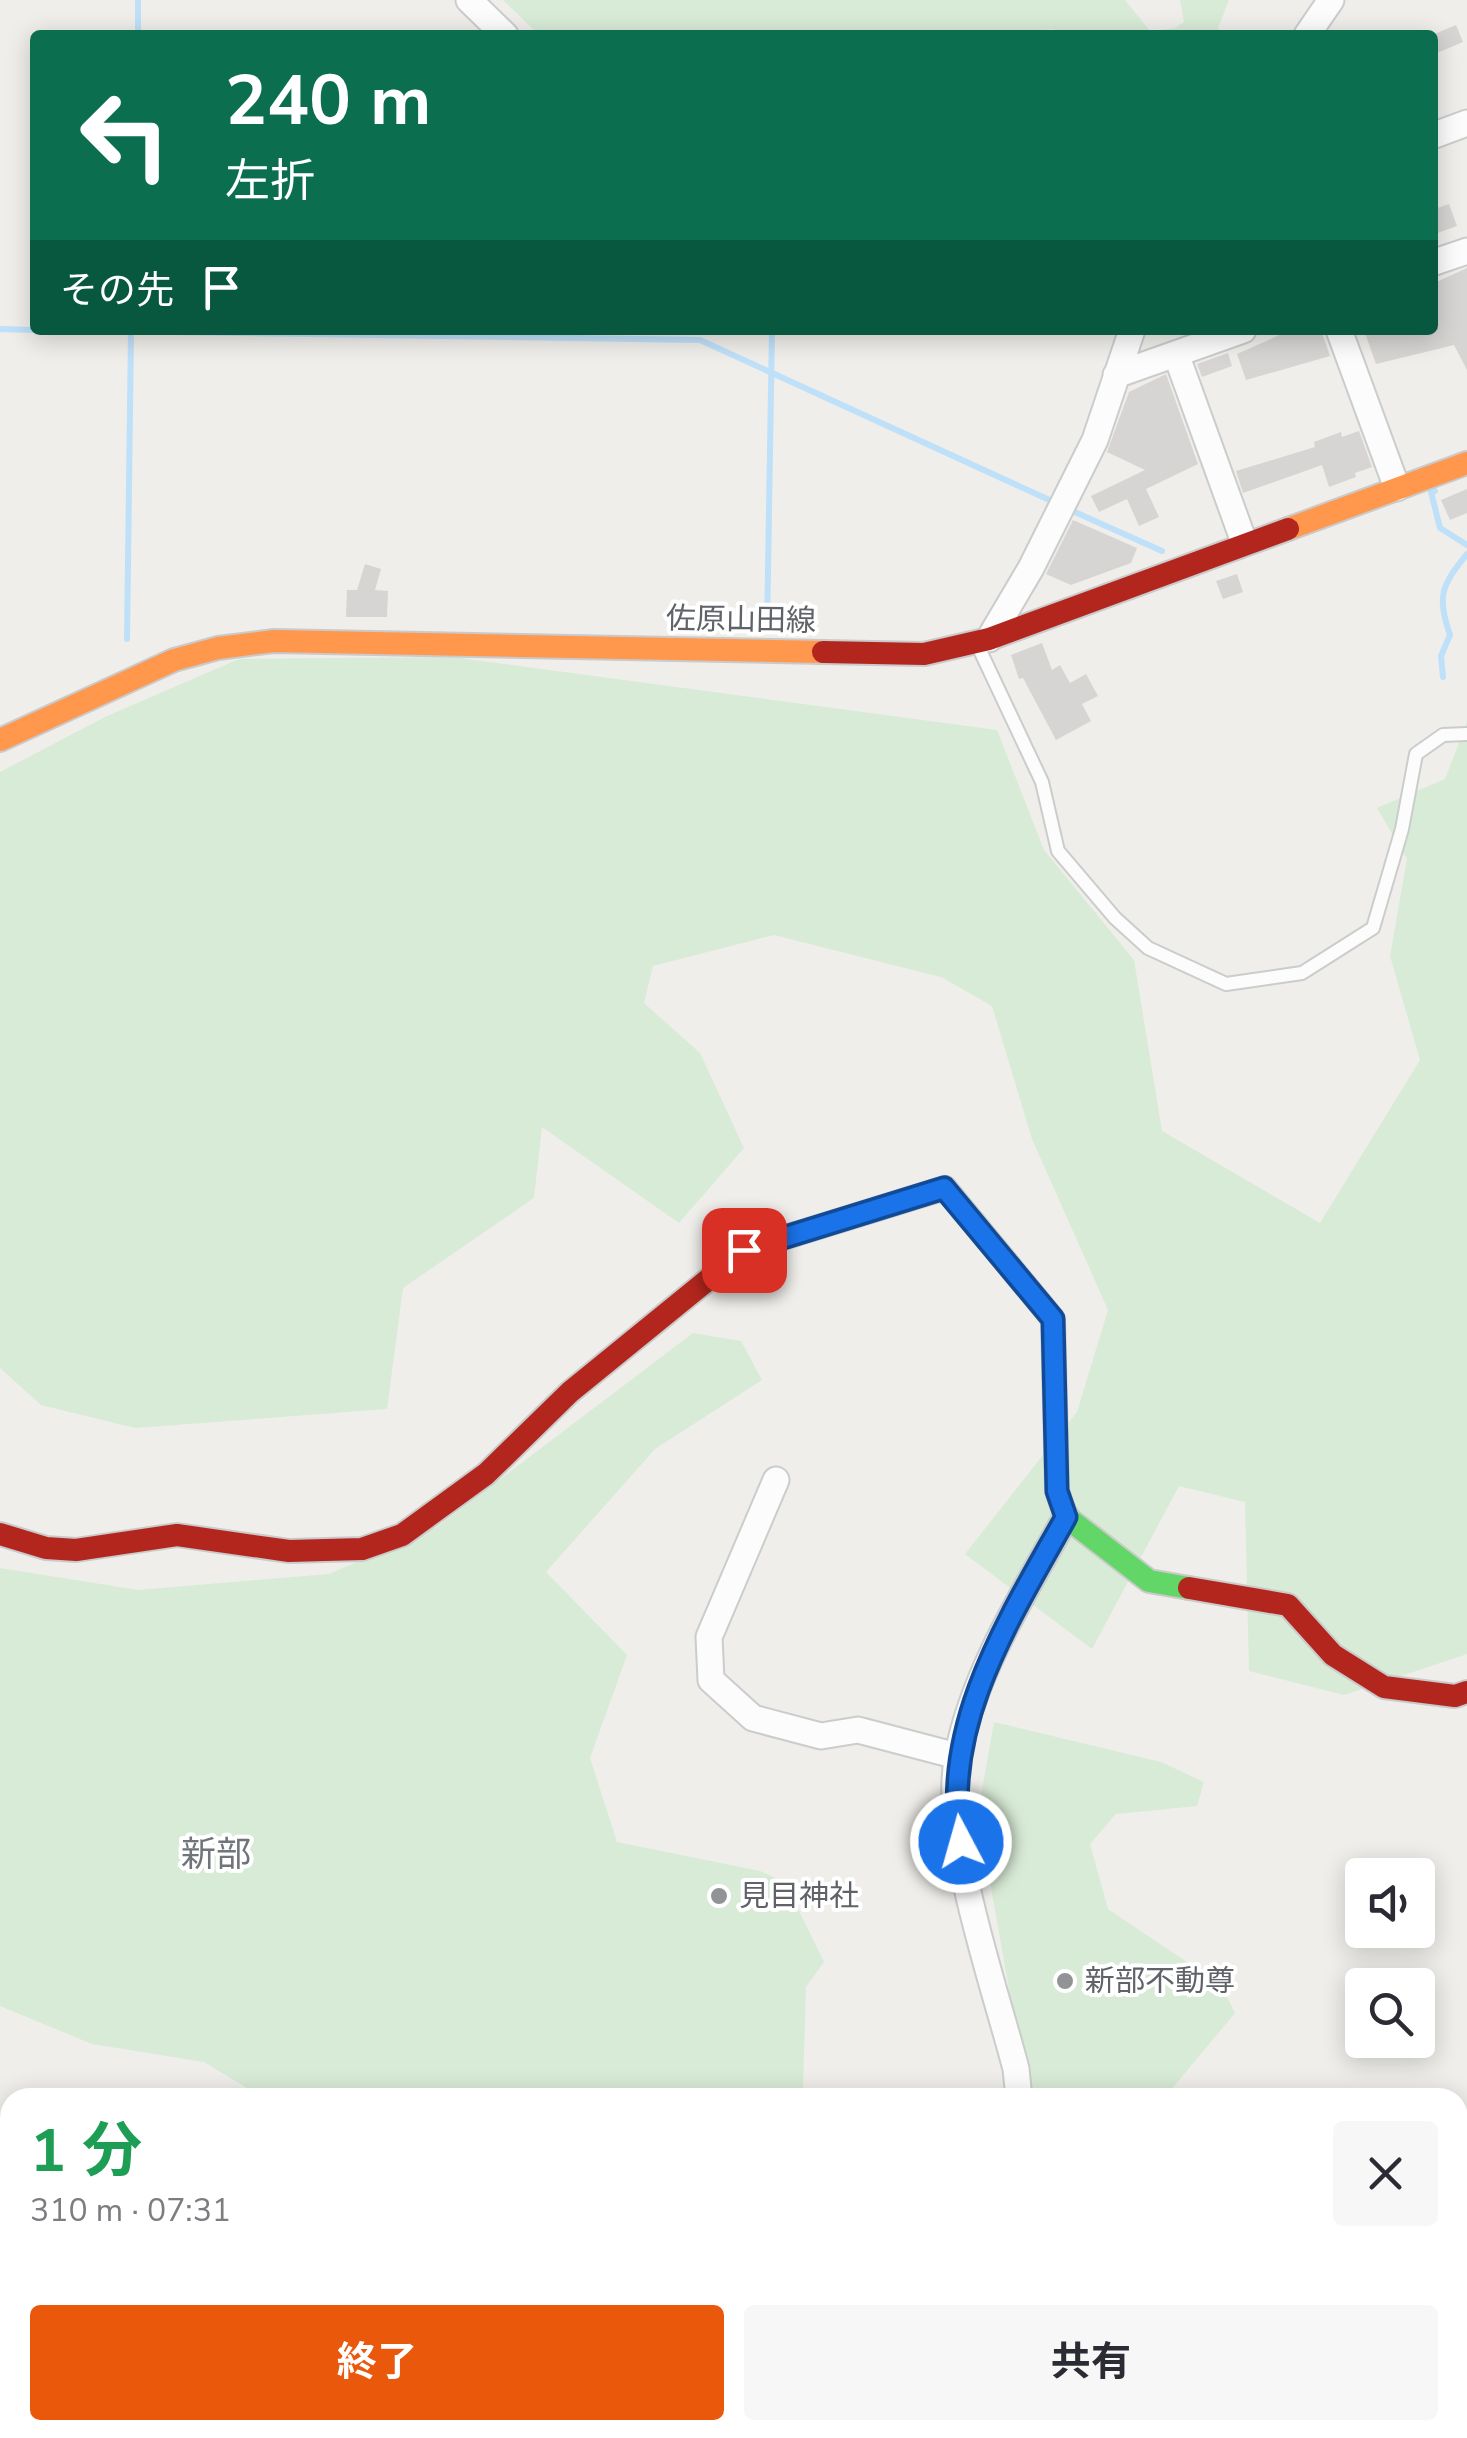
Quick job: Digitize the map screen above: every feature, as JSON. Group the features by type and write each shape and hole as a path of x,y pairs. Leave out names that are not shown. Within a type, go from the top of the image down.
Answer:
{"street":[{"path":"469,0 500,30"},
{"path":"1310,30 1331,0"},
{"path":"1438,134 1467,123"},
{"path":"1438,261 1467,251"},
{"path":"982,641 1062,506 1095,440 1130,335"},
{"path":"1116,376 1229,335"},
{"path":"1340,335 1397,488"},
{"path":"1176,354 1244,542"},
{"name":"佐原山田線","path":"0,740 174,660 218,648 274,641 924,654 982,641 1467,463"},
{"path":"0,1534 46,1548 76,1550 165,1535 290,1552 362,1549 402,1535 486,1474 570,1392 744,1250 944,1188 1053,1319 1057,1491 1066,1517 1149,1580 1288,1605 1333,1655 1384,1687 1455,1696 1467,1692"},
{"path":"776,1480 709,1636 711,1680 754,1718 821,1736 858,1730 957,1756"},
{"path":"1018,2088 966,1874 955,1811 957,1756 992,1660 1066,1517"}],"lane":[{"path":"982,641 1042,782 1058,850 1115,918 1148,948 1226,984 1302,973 1372,928 1402,829 1416,754 1443,735 1467,734"}],"green space":[{"path":"503,0 1125,0 1149,30 1053,29 534,30"},
{"path":"1180,0 1229,0 1218,28 1163,30 1184,22"},
{"path":"453,657 997,730 1044,850 1134,960 1162,1131 1320,1223 1420,1060 1390,956 1407,859 1377,808 1445,779 1467,722 1467,1654 1344,1695 1249,1671 1245,1502 1179,1486 1092,1649 965,1554 1077,1412 1108,1310 1032,1139 992,1006 941,977 774,935 653,966 644,1003 700,1053 744,1148 679,1223 542,1127 534,1198 403,1288 387,1409 135,1428 41,1405 0,1368 0,772 107,716 239,659"},
{"path":"693,1333 741,1341 762,1380 655,1449 546,1572 627,1655 590,1758 617,1842 760,1871 785,1882 824,1962 806,1987 803,2088 247,2088 204,2062 92,2044 0,2006 0,1568 138,1590 329,1574 437,1527"},
{"path":"994,1722 1161,1762 1204,1782 1197,1806 1116,1814 1090,1844 1108,1909 1187,1962 1214,1973 1235,2013 1172,2088 1026,2088 978,1813"}],"building":[{"path":"1456,25 1463,42 1438,52 1438,32"},
{"path":"1449,204 1457,226 1438,233 1438,208"},
{"path":"1467,268 1467,370 1454,345 1376,364 1366,335 1438,335 1438,281"},
{"path":"1280,335 1323,335 1330,356 1246,380 1237,354"},
{"path":"1228,353 1232,366 1202,377 1197,364"},
{"path":"1166,374 1198,464 1146,489 1159,517 1139,526 1127,499 1099,512 1091,496 1145,470 1107,452 1129,392"},
{"path":"1359,431 1372,467 1355,473 1356,477 1329,487 1322,465 1243,493 1236,471 1315,447 1314,442 1341,432 1342,437"},
{"path":"1467,489 1467,513 1450,520 1441,500"},
{"path":"1073,520 1137,548 1131,563 1071,585 1046,574"},
{"path":"365,564 381,569 375,590 388,591 387,617 346,617 347,590 357,590"},
{"path":"1237,574 1243,592 1223,599 1216,581"},
{"path":"1042,643 1052,670 1060,665 1070,683 1086,674 1098,696 1082,704 1091,721 1056,740 1023,678 1019,679 1011,655"}],"waterway":[{"path":"138,0 138,30"},
{"path":"0,329 30,330"},
{"path":"127,639 131,335"},
{"path":"370,335 700,340 1056,503"},
{"path":"767,631 772,335"},
{"path":"1435,491 1431,492 1440,528 1467,545"},
{"path":"1068,509 1162,551"},
{"path":"1443,677 1441,656 1450,635 1444,592 1467,554"}],"traffic: fast":[{"path":"715,1274 744,1250 945,1188 1053,1319 1057,1491 1066,1517 1149,1581 1189,1588"}],"traffic: slow":[{"path":"1288,529 1467,463"},
{"path":"0,740 174,660 218,648 274,641 823,652"}],"traffic: jam":[{"path":"823,652 924,654 989,639 1288,529"},
{"path":"0,1534 46,1548 76,1550 177,1535 289,1551 362,1549 402,1535 486,1474 570,1392 715,1274"},
{"path":"1189,1588 1288,1605 1333,1655 1384,1687 1455,1696 1467,1692"}],"place":[{"name":"見目神社","path":"719,1896"},
{"name":"新部不動尊","path":"1065,1981"}],"district":[{"name":"新部","path":"216,1854"}],"route":[{"path":"744,1250 944,1188 1048,1308 1053,1319 1057,1491 1066,1517 1026,1589 966,1724 957,1756 955,1811 961,1842"}]}
